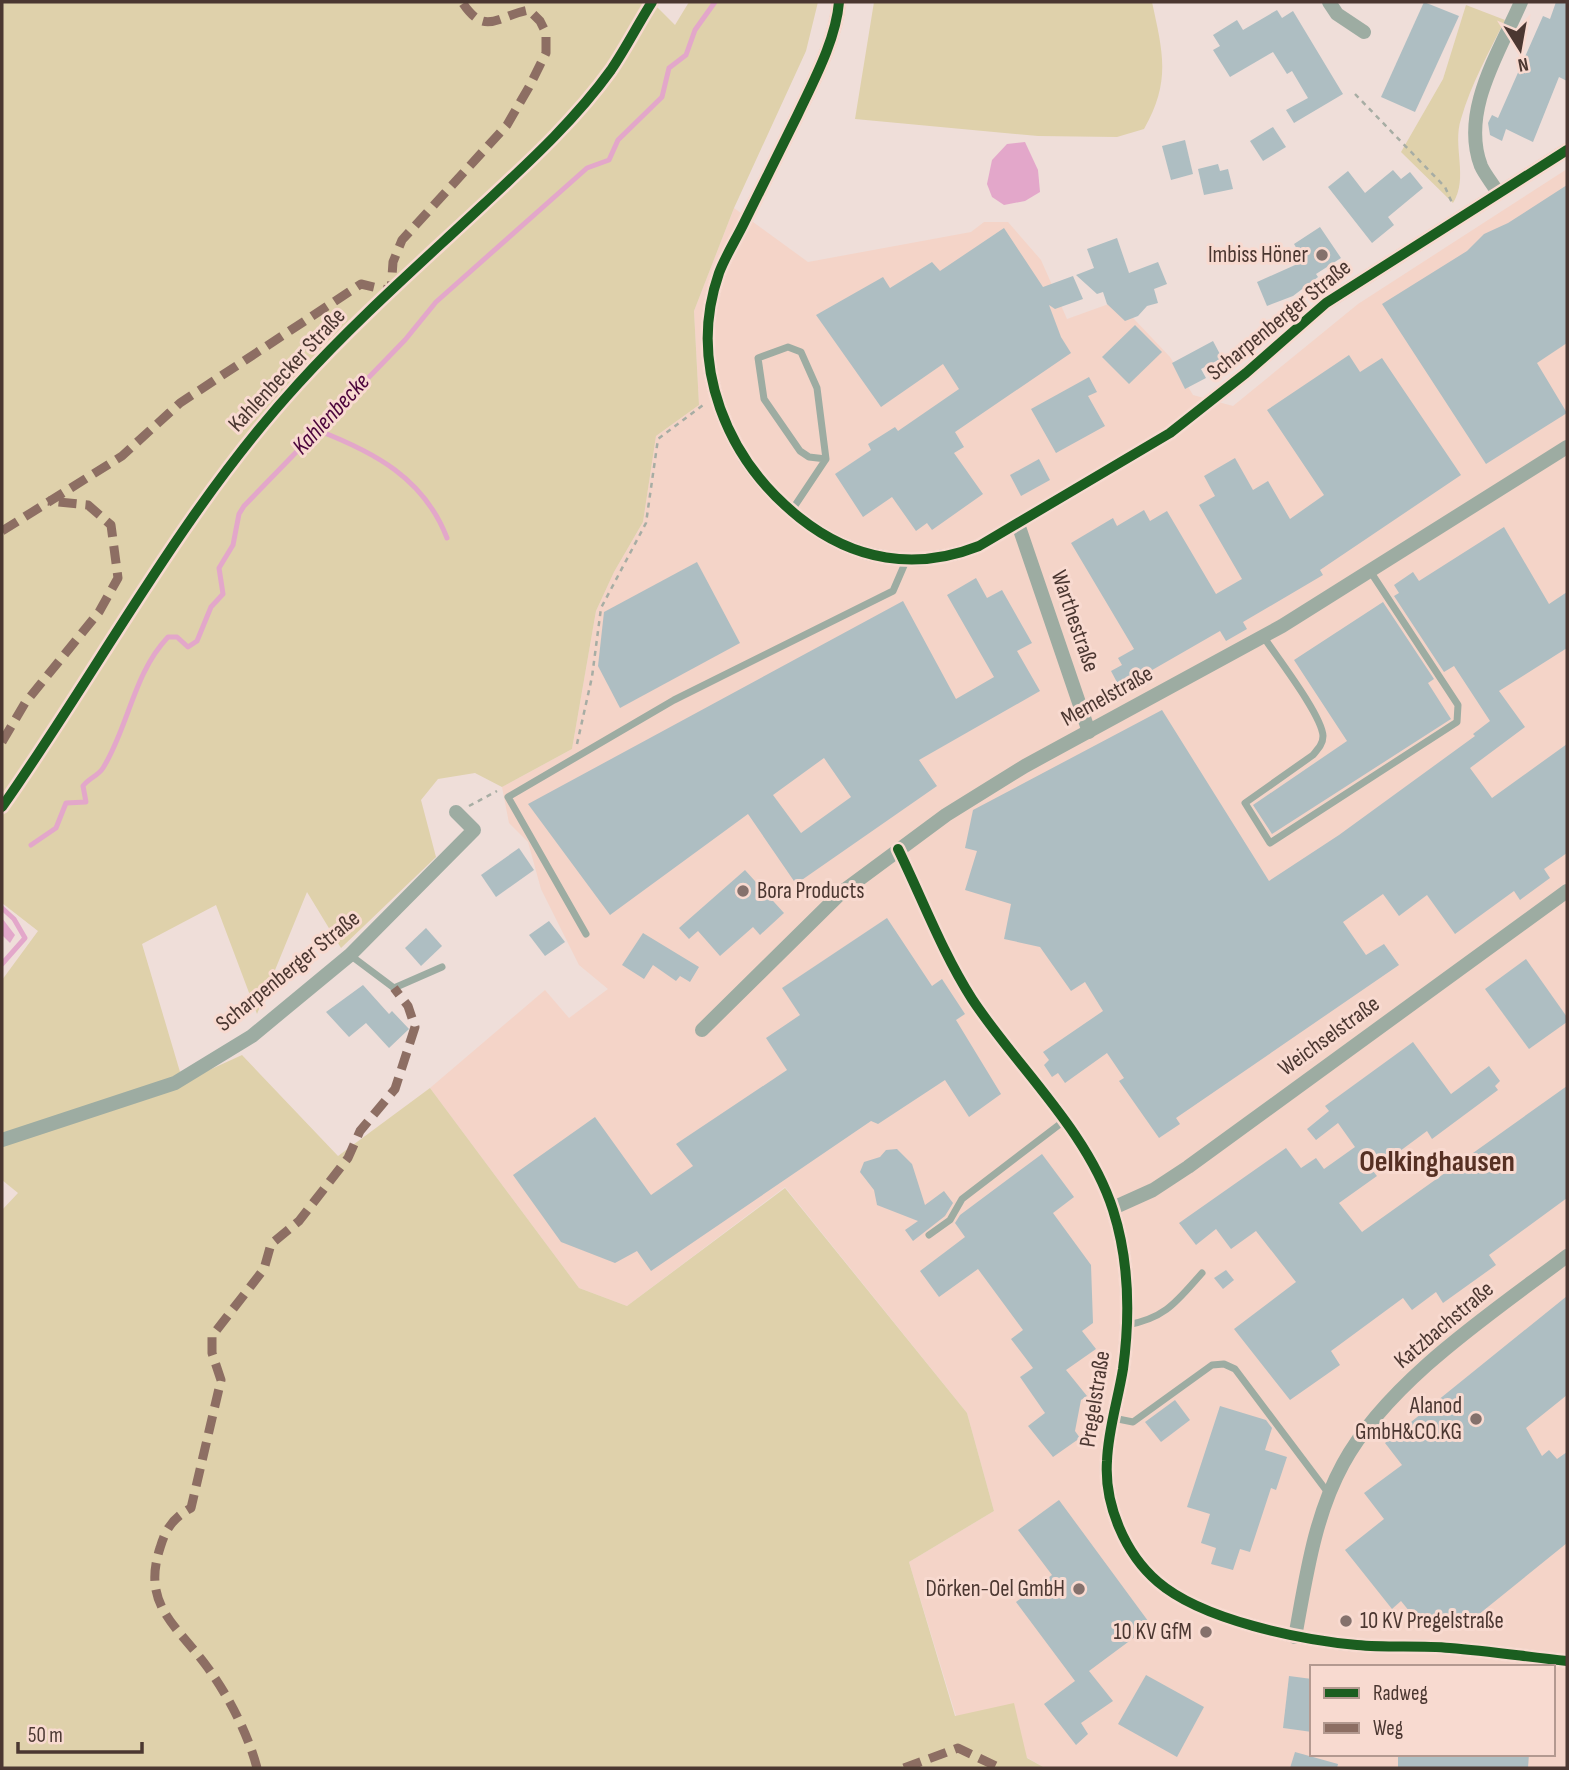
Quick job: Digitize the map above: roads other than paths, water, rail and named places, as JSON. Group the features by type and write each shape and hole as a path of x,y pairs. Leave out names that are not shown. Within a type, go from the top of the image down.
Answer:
{"street":[{"name":"Kahlenbecker Straße","path":"2,807 43,749 164,557 238,456 308,374 391,291 545,147 611,70 652,2"},
{"path":"839,2 827,46 809,90 719,274 709,326 710,374 715,400 745,459 791,511 863,553 921,562 954,556 1018,524"},
{"path":"1329,2 1338,14 1364,32"},
{"path":"1498,193 1481,167 1474,138 1476,110 1521,2"},
{"name":"Scharpenberger Straße","path":"1018,524 1170,433 1246,373 1326,303 1567,150"},
{"name":"Memelstraße","path":"702,1030 842,892 898,849 1026,766 1263,636 1567,447"},
{"name":"Warthestraße","path":"1018,524 1089,732"},
{"name":"Scharpenberger Straße","path":"2,1140 175,1083 252,1036 350,955 474,830 456,812"},
{"name":"Pregelstraße","path":"898,849 972,998 1064,1121 1088,1158 1113,1208 1127,1279 1126,1325 1106,1482 1119,1527 1142,1566 1160,1584 1208,1609 1295,1637 1358,1645 1450,1648 1567,1661"},
{"name":"Weichselstraße","path":"1113,1208 1153,1190 1188,1167 1567,891"},
{"name":"Katzbachstraße","path":"1295,1637 1311,1548 1329,1495 1343,1464 1368,1426 1460,1338 1567,1256"}],"lane":[{"path":"791,511 826,458 817,388 801,352 788,347 758,358 764,399 793,441 809,457 826,458"},
{"path":"586,934 508,797 674,700 892,591 906,561"},
{"path":"1263,636 1310,706 1323,733 1321,745 1313,755 1244,803 1270,843 1376,777 1457,722 1459,717 1458,705 1370,571"},
{"path":"350,955 394,988 442,967"},
{"path":"929,1235 950,1220 962,1199 1064,1121"},
{"path":"1126,1325 1147,1321 1167,1312 1202,1273"},
{"path":"1113,1418 1133,1422 1212,1365 1224,1364 1235,1369 1329,1495"}],"waterway":[{"name":"Kahlenbecke","path":"31,845 56,828 66,803 86,802 83,786 103,768 147,667 168,637 177,637 188,647 197,641 211,607 223,594 219,568 233,545 239,514 244,506 405,340 436,302 587,168 609,160 618,140 662,97 669,68 686,55 695,30 715,2"},
{"path":"317,430 377,458 411,483 437,517 447,538"},
{"name":"Kahlenbecke","path":"2,908 14,919 25,938 2,964"}],"place":[{"name":"Imbiss Höner","path":"1322,255"},
{"name":"Bora Products","path":"743,891"},
{"name":"Alanod GmbH&CO.KG","path":"1476,1419"},
{"name":"Dörken-Oel GmbH","path":"1079,1589"},
{"name":"10 KV Pregelstraße","path":"1346,1621"},
{"name":"10 KV GfM","path":"1206,1632"}],"district":[{"name":"Oelkinghausen","path":"1437,1162"}]}
